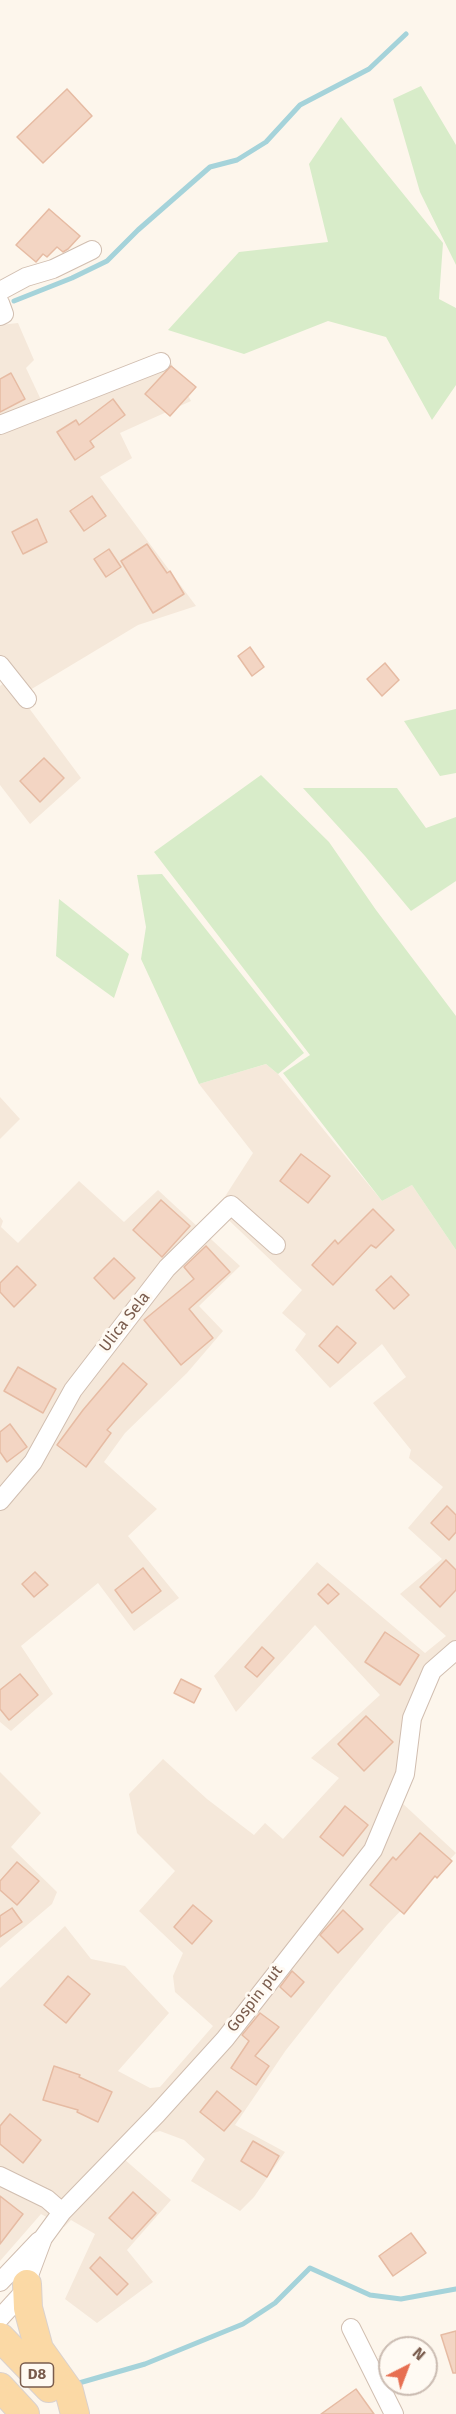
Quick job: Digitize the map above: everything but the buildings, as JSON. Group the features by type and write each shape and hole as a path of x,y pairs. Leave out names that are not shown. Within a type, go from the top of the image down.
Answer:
{"main road":[{"path":"13,2283 28,2308 39,2349 69,2391 74,2414"},
{"name":"D8","path":"0,2337 74,2414"},
{"name":"D8","path":"0,2387 25,2414"}],"street":[{"path":"0,291 26,277 53,269 92,250"},
{"path":"0,303 4,314 0,316"},
{"path":"0,425 162,362"},
{"path":"0,665 27,699"},
{"name":"Ulica Sela","path":"0,1501 33,1462 73,1390 167,1268 231,1205 276,1245"},
{"name":"Gospin put","path":"0,2318 22,2294 13,2283 62,2212 157,2114 225,2039 373,1850 405,1774 411,1718 432,1671 456,1650"},
{"path":"0,2176 46,2199 62,2212"},
{"path":"13,2283 43,2238"},
{"path":"351,2328 394,2414"}],"shaded area":[{"path":"18,323 34,360 26,368 42,402 166,353 191,401 120,433 132,458 100,477 196,606 138,625 20,696 81,778 30,824 0,785 0,686 6,681 0,674 0,325"},
{"path":"266,1064 278,1074 382,1201 412,1185 456,1250 456,1657 438,1674 421,1723 401,1802 456,1853 387,1925 335,1988 286,2050 235,2125 285,2152 254,2197 240,2211 191,2181 205,2159 184,2140 160,2131 150,2134 124,2159 171,2200 127,2250 153,2282 97,2323 65,2299 95,2234 71,2220 64,2227 41,2214 0,2261 0,1988 65,1926 91,1959 125,1966 169,2013 118,2071 150,2088 160,2087 213,2026 175,1992 173,1976 183,1953 139,1911 175,1871 137,1833 129,1794 163,1759 207,1799 254,1835 265,1823 283,1839 339,1778 311,1758 380,1695 315,1625 236,1712 214,1676 317,1562 425,1653 446,1636 400,1594 442,1559 408,1528 443,1487 409,1458 411,1450 373,1403 406,1377 382,1344 330,1388 295,1350 306,1334 282,1313 302,1290 217,1209 253,1153 199,1084"},
{"path":"0,1097 20,1119 0,1139"},
{"path":"79,1181 124,1222 158,1190 240,1266 199,1306 223,1331 187,1373 125,1433 104,1462 157,1509 128,1536 179,1598 134,1631 98,1583 21,1646 53,1694 11,1731 0,1722 0,1217 3,1221 1,1227 18,1243"},
{"path":"0,1772 41,1813 11,1847 57,1892 52,1904 0,1948"}],"green space":[{"path":"421,86 456,145 456,265 420,192 393,99"},
{"path":"341,117 443,243 439,299 456,308 456,385 432,420 386,337 328,321 244,354 168,330 239,252 328,242 309,164"},
{"path":"456,709 456,773 440,776 404,721"},
{"path":"261,775 329,842 376,910 456,1016 456,1250 412,1185 382,1201 283,1073 310,1055 154,852"},
{"path":"303,788 397,788 426,828 456,817 456,881 411,911"},
{"path":"162,874 304,1053 278,1074 266,1064 199,1084 141,959 146,927 137,875"},
{"path":"59,899 129,954 114,998 56,956"}],"waterway":[{"path":"14,301 107,261 138,230 210,167 237,160 266,142 300,105 369,69 406,34"},
{"path":"79,2383 145,2364 243,2324 275,2303 310,2268 370,2295 401,2299 456,2289"}]}
